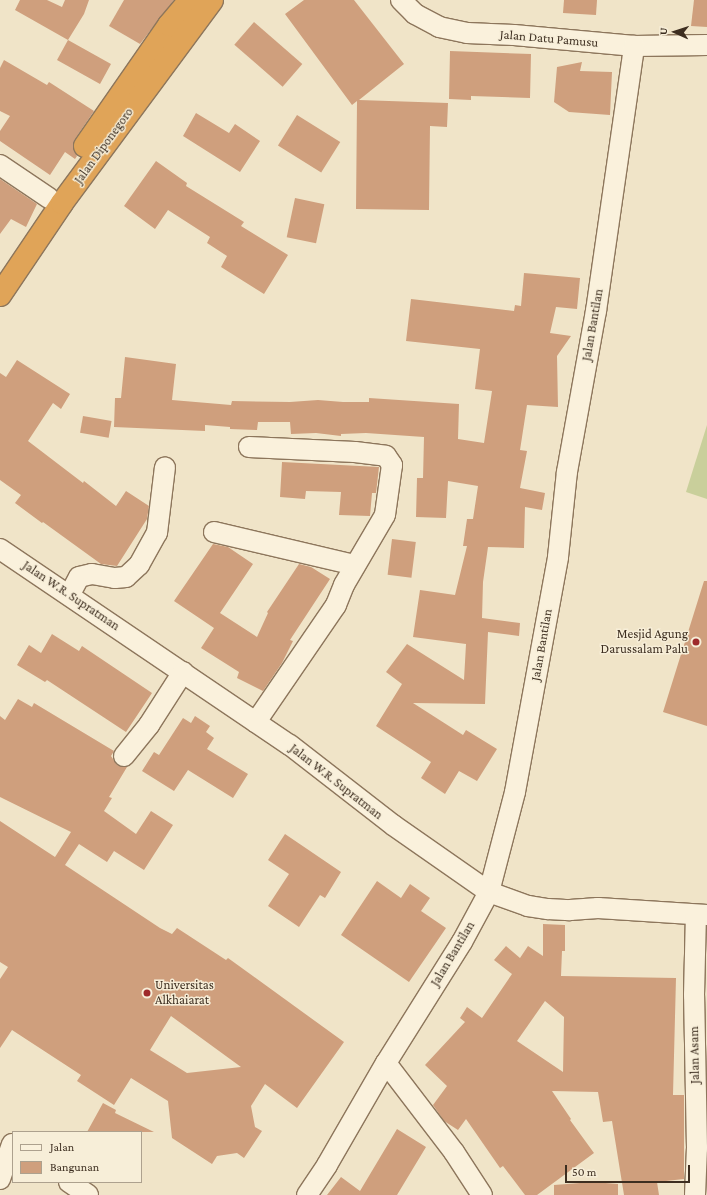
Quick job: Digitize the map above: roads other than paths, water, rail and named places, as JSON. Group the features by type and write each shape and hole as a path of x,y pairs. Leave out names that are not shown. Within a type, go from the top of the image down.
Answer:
{"highway":[{"name":"Jalan Diponegoro","path":"0,269 169,25 190,0"},
{"name":"Jalan Diponegoro","path":"0,295 62,203 212,0"}],"street":[{"name":"Jalan Datu Pamusu","path":"401,0 415,14 439,26 467,33 514,35 634,46 707,45"},
{"name":"Jalan Bantilan","path":"307,1195 327,1165 386,1063 462,942 489,892 515,792 558,557 568,472 596,311 634,46"},
{"path":"0,165 49,198"},
{"path":"249,447 355,452 386,456 392,465 385,515 344,585 336,605 256,722"},
{"path":"70,594 79,577 92,574 115,578 126,576 139,565 158,533 165,467"},
{"path":"214,532 355,565"},
{"name":"Jalan W.R. Supratman","path":"0,549 70,594 290,745 392,825 489,892 528,906 548,909 570,910 598,908 702,915"},
{"path":"124,756 149,725 183,672"},
{"name":"Jalan Asam","path":"695,1195 697,1148 694,995 702,915"},
{"path":"386,1063 454,1152 482,1195"},
{"path":"0,1179 8,1142"},
{"path":"70,1183 88,1195"}],"place":[{"name":"Mesjid Agung Darussalam Palu","path":"696,642"},
{"name":"Universitas Alkhaiarat","path":"147,993"}]}
